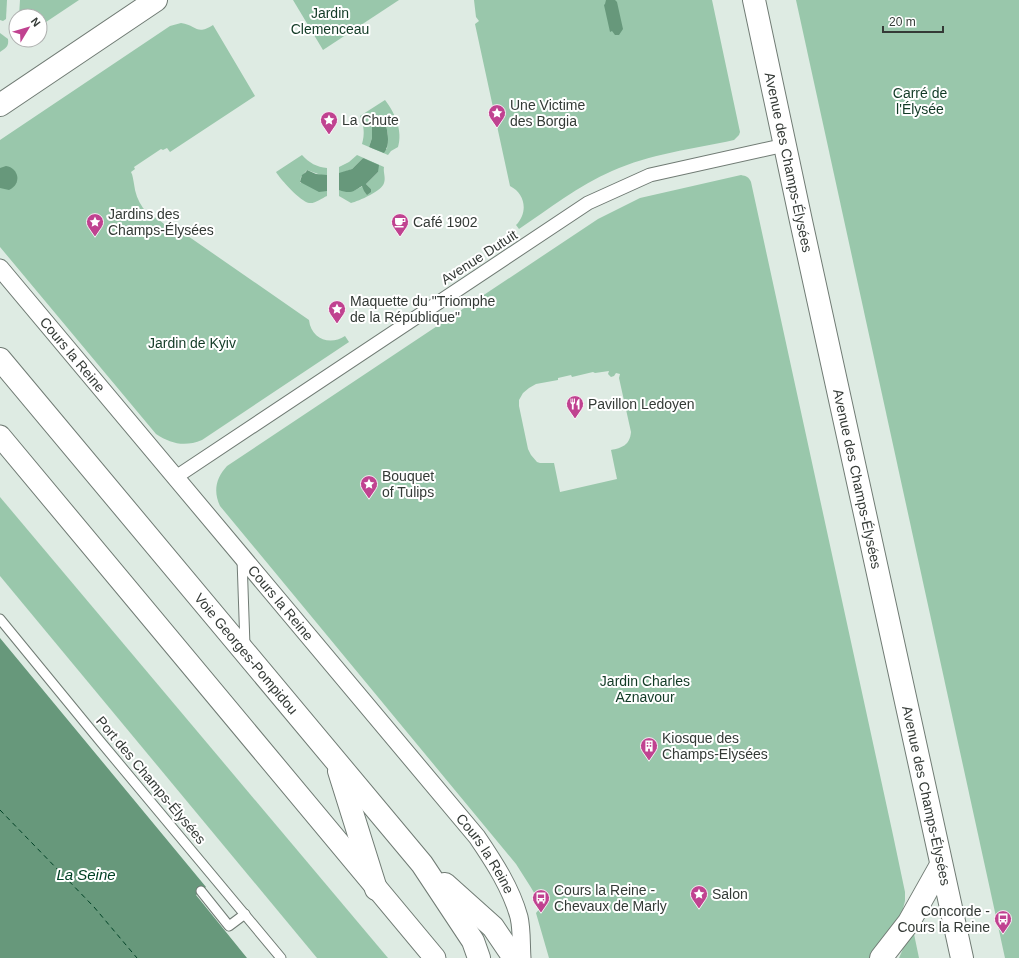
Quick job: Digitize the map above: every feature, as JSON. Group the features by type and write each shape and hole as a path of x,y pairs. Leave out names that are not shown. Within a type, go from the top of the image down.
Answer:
{"main road":[{"name":"Avenue des Champs-Élysées","path":"754,0 962,958"},
{"path":"0,105 145,3"},
{"name":"Voie Georges-Pompidou","path":"0,360 422,864 479,952"},
{"path":"336,760 376,889"},
{"path":"422,864 493,927 514,958"},
{"path":"881,958 909,922 941,865"}],"street":[{"name":"Avenue Dutuit","path":"176,477 588,203 650,175 785,145"},
{"name":"Cours la Reine","path":"0,268 176,477 242,559 477,837 499,870 511,896 519,918 522,958"},
{"path":"0,436 435,958"}],"lane":[{"path":"242,559 246,653"},
{"name":"Port des Champs-Élysées","path":"0,619 281,958"},
{"path":"201,891 230,926 244,914"}],"green space":[{"path":"0,0 7,0 6,19 3,21 0,20"},
{"path":"20,0 79,0 48,21 48,8 20,8"},
{"name":"Jardin Clemenceau","path":"293,0 399,0 323,50"},
{"path":"474,0 712,0 740,132 739,135 734,140 672,152 626,165 576,190 519,229 516,225 522,215 524,204 519,194 510,186 475,24 479,21 476,17"},
{"name":"Carré de l'Élysée","path":"796,0 1019,0 1019,958 1005,958"},
{"name":"Jardins des Champs-Élysées","path":"181,23 200,30 213,25 255,96 170,152 167,148 163,150 161,149 134,167 135,169 131,172 136,194 140,203 146,211 168,228 172,225 309,320 313,332 317,336 322,339 333,340 345,336 349,342 202,440 184,444 167,440 156,434 0,247 0,140 170,26"},
{"path":"0,33 8,39 8,43 7,47 0,52"},
{"path":"385,100 395,116 399,129 398,147 391,151 388,155 369,147 362,144 364,130 360,116","holes":["379,123 386,125 388,135 387,149 369,147 372,138 372,127"]},
{"path":"302,155 313,164 327,168 327,196 314,203 309,203 291,190 276,172","holes":["307,170 321,175 300,183 301,177"]},
{"path":"357,155 384,167 385,181 379,189 370,195 351,203 339,196 339,174 339,167 349,162","holes":["363,158 378,172 366,184 371,189 371,192 363,186 353,191 339,174 352,169"]},
{"name":"Jardin Charles Aznavour","path":"741,175 747,177 751,182 905,892 905,901 900,920 872,958 549,958 536,913 542,906 516,864 220,506 218,500 216,490 218,480 227,466 598,219 640,198","holes":["609,371 608,374 611,377 616,373 620,374 619,378 631,432 629,440 625,445 611,450 617,479 560,492 554,463 537,462 528,449 519,400 523,393 536,384 558,380 558,378 571,375 572,377 593,372"]},
{"path":"0,497 388,958 317,958 0,576"},
{"path":"910,933 914,934 919,958 899,958"}],"water":[{"path":"606,0 615,0 617,2 623,29 619,35 615,35 612,31 610,32 604,5"},
{"path":"377,123 386,125 388,143 384,153 369,147 372,138 372,126"},
{"path":"363,158 379,165 378,172 366,184 371,189 371,192 367,195 362,186 351,192 339,190 339,173 352,169"},
{"path":"6,166 14,170 17,176 16,184 9,190 0,188 0,168"},
{"path":"307,170 316,174 327,175 327,191 319,192 300,182 302,175"},
{"name":"La Seine","path":"0,638 206,887 196,895 247,958 0,958"}],"ferry route":[{"path":"0,810 94,907 137,958"}],"place":[{"name":"Une Victime des Borgia","path":"497,128"},
{"name":"La Chute","path":"329,135"},
{"name":"Jardins des Champs-Élysées","path":"95,237"},
{"name":"Café 1902","path":"400,237"},
{"name":"Maquette du \"Triomphe de la République\"","path":"337,324"},
{"name":"Pavillon Ledoyen","path":"575,419"},
{"name":"Bouquet of Tulips","path":"369,499"},
{"name":"Kiosque des Champs-Elysées","path":"649,761"},
{"name":"Salon","path":"699,909"},
{"name":"Cours la Reine - Chevaux de Marly","path":"541,913"},
{"name":"Concorde - Cours la Reine","path":"1003,934"}],"park label":[{"name":"Jardin de Kyiv","path":"192,343"}]}
